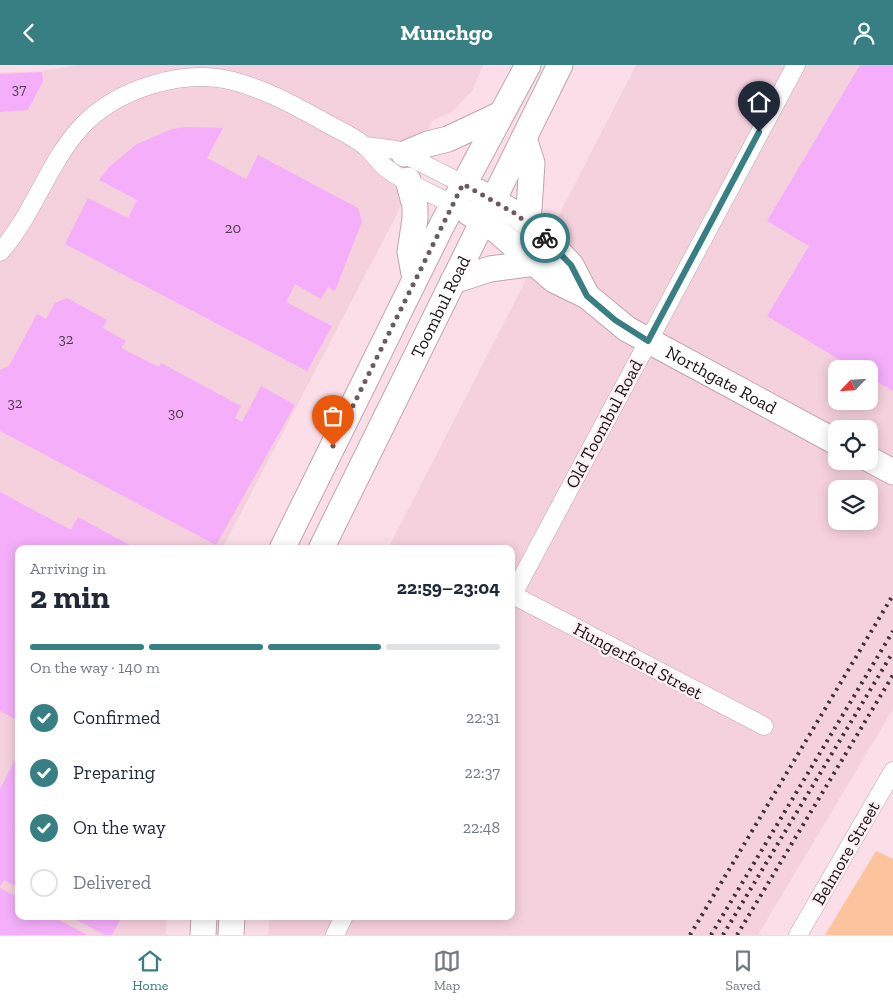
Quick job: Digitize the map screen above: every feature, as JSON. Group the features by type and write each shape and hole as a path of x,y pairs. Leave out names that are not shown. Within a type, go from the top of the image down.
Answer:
{"main road":[{"name":"Toombul Road","path":"284,545 458,194 528,65"},
{"name":"Toombul Road","path":"322,545 560,65"},
{"path":"404,154 428,144 448,139 501,114"},
{"path":"524,138 532,163 528,224"},
{"path":"408,180 415,206 410,252 415,279"},
{"name":"Northgate Road","path":"458,194 488,210 528,224 571,265 587,296"},
{"name":"Northgate Road","path":"488,210 534,263 554,280 587,296 615,320 648,341 828,438"},
{"path":"453,281 490,269 534,263"},
{"path":"878,464 893,472"},
{"path":"203,935 204,920"},
{"path":"231,935 232,920"}],"street":[{"name":"Old Toombul Road","path":"515,590 796,65"},
{"path":"0,252 27,215 54,162 84,124 100,110 118,99 164,82 201,78 231,81 254,88 300,109 366,146 386,169 408,180 458,194"},
{"path":"366,146 396,150 404,154 458,194"},
{"name":"Hungerford Street","path":"515,598 764,727"},
{"name":"Belmore Street","path":"798,935 893,771"},
{"path":"334,935 342,920"}],"shaded area":[{"path":"77,65 483,65 472,91 453,111 432,121 396,216 224,545 15,545 15,920 166,920 166,935 0,935 0,73 43,71"},
{"path":"636,65 893,65 893,709 758,935 268,935 270,920 515,920 515,545 390,545"},
{"path":"876,851 893,859 893,935 825,935"}],"building":[{"path":"860,65 893,65 893,391 878,382 878,360 840,360 767,316 809,246 767,221"},
{"path":"42,72 43,81 28,110 0,112 0,74"},
{"path":"187,127 223,128 207,158 246,179 258,155 358,208 362,221 335,291 328,287 321,299 295,284 286,302 332,326 307,371 65,244 88,198 128,218 137,200 99,180 109,167 137,144 172,129"},
{"path":"67,298 107,320 103,328 126,341 121,348 159,367 161,363 241,406 235,418 242,422 261,386 295,405 216,545 0,431 0,370 9,366 37,314 46,319 55,303"},
{"path":"0,492 71,530 78,517 129,545 15,545 15,719 0,711"},
{"path":"15,760 15,886 4,880 0,886 0,789"},
{"path":"0,888 15,896 15,920 59,920 87,935 0,935"},
{"path":"77,920 120,920 112,935 105,935"}],"railway":[{"path":"690,935 893,595"},
{"path":"711,935 893,631"},
{"path":"723,935 893,652"},
{"path":"737,935 893,675"}],"way so far":[{"path":"333,446 463,184 516,214 545,238"}],"route":[{"path":"545,238 571,265 587,296 627,329 648,341 759,132"}]}
